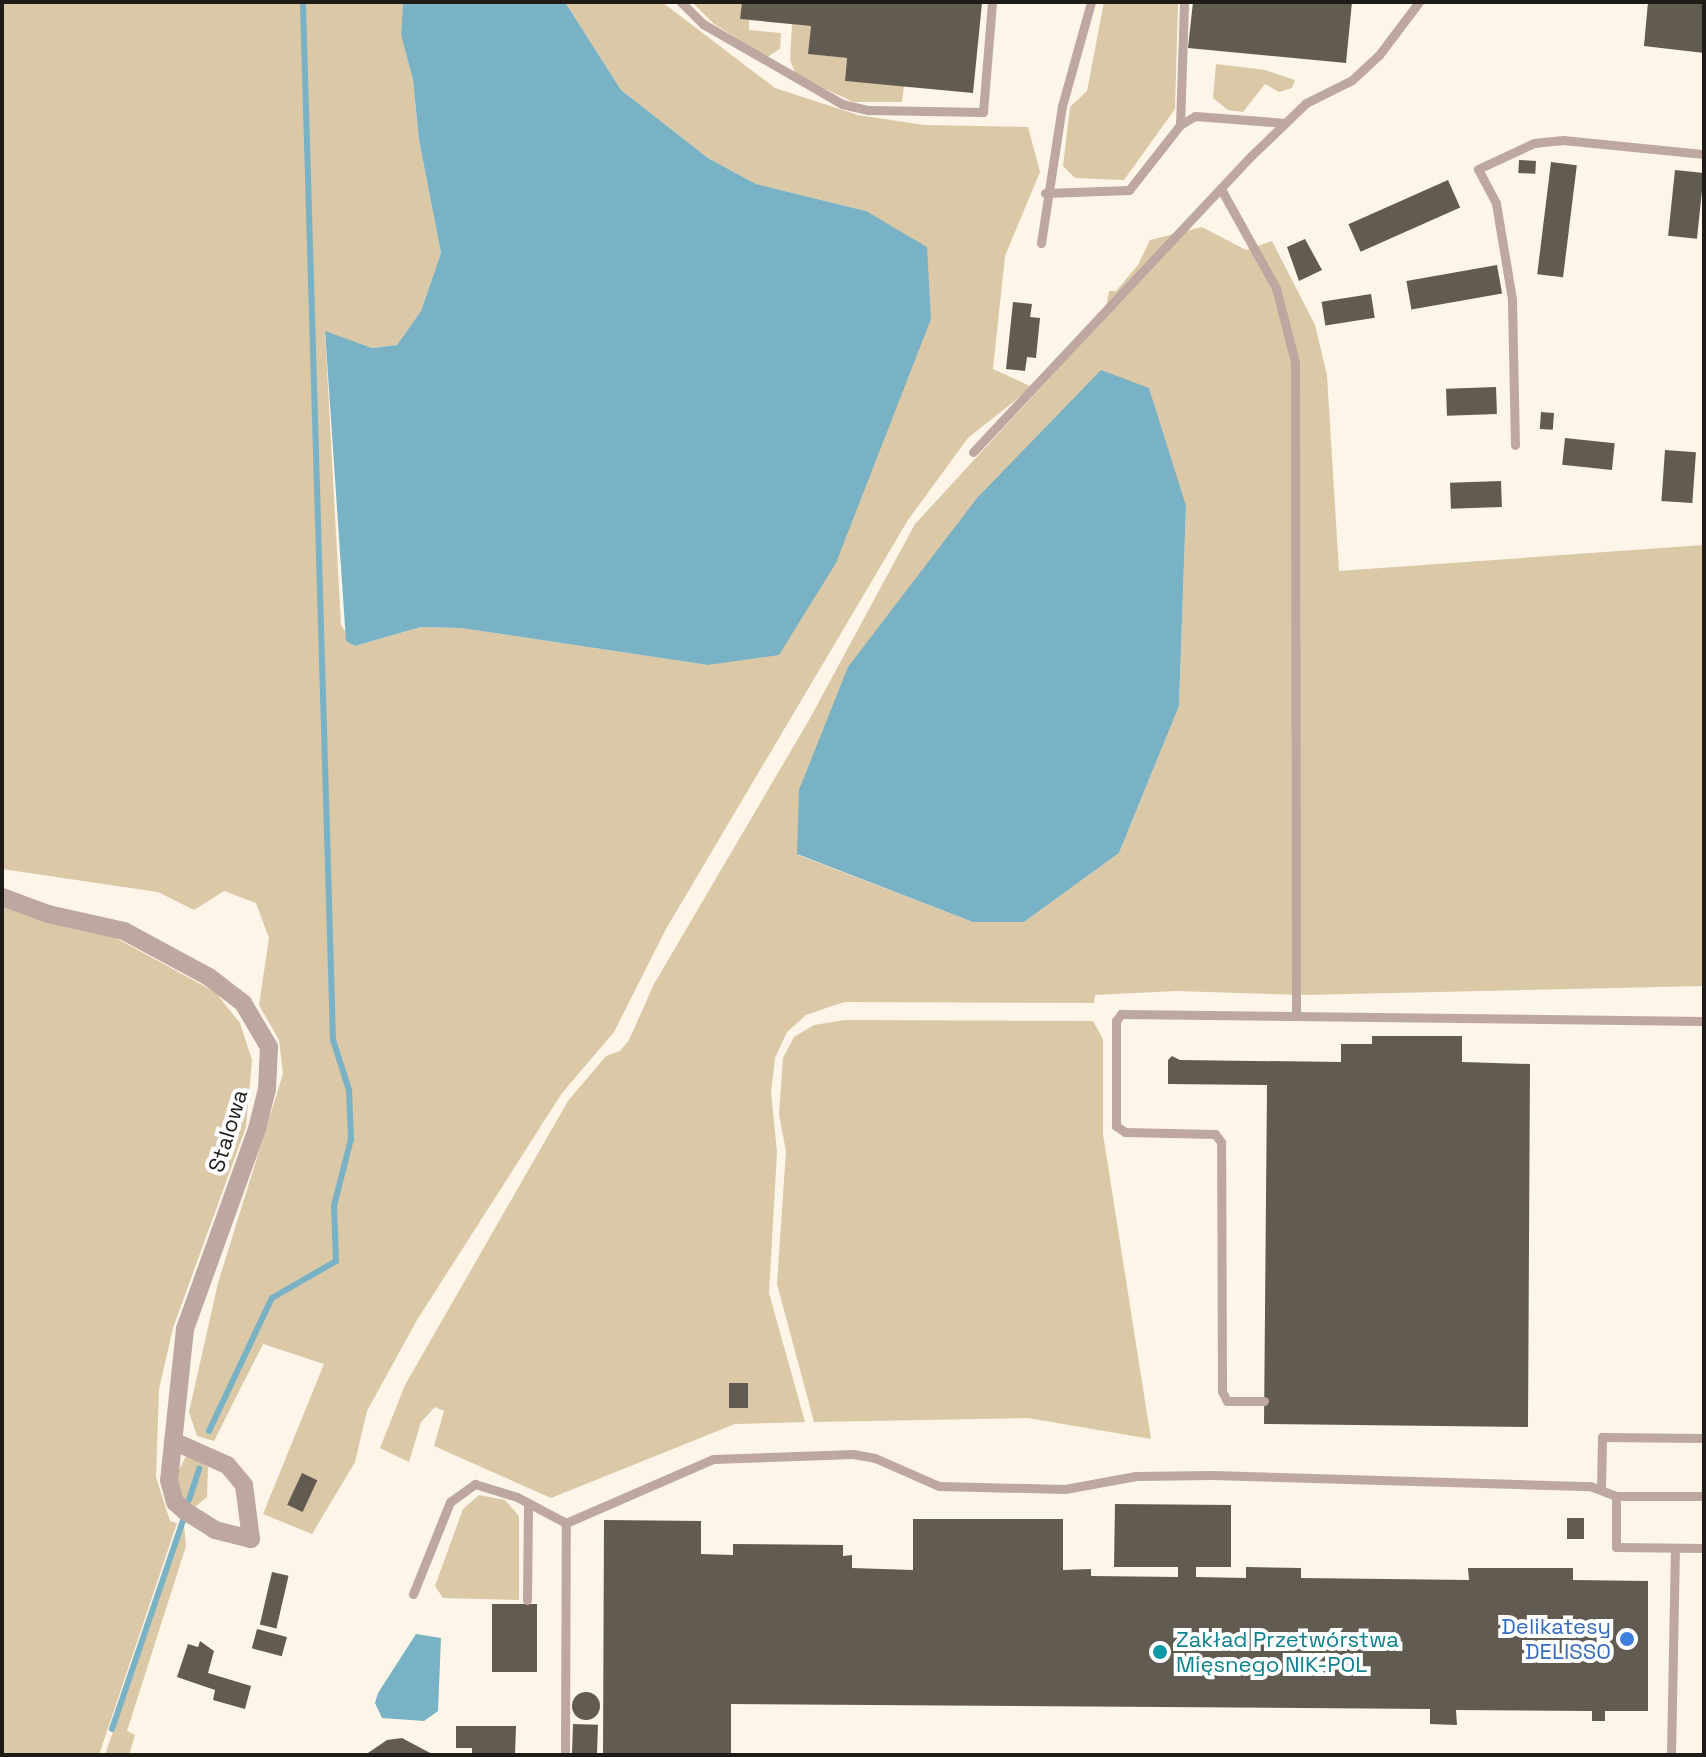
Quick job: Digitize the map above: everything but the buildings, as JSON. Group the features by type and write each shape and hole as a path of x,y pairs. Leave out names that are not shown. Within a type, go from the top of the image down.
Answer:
{"street":[{"name":"Stalowa","path":"2,897 48,914 124,931 209,977 243,1003 269,1047 267,1089 257,1129 185,1329 173,1441 169,1480 175,1502 215,1530 251,1539 244,1485 227,1465 173,1441"}],"lane":[{"path":"681,2 703,24 842,104 869,110 983,112 992,2"},
{"path":"1041,243 1045,193 1091,2"},
{"path":"1180,125 1184,2"},
{"path":"973,452 1285,123 1306,103 1352,80 1379,55 1419,2"},
{"path":"1045,193 1129,190 1180,125 1195,116 1285,123"},
{"path":"1515,445 1512,299 1496,203 1478,169 1534,143 1563,140 1704,154"},
{"path":"1222,191 1276,288 1295,362 1296,1016"},
{"path":"1264,1401 1227,1401 1222,1391 1221,1142 1215,1134 1125,1132 1116,1126 1116,1021 1121,1014 1704,1021"},
{"path":"1601,1490 1602,1437 1704,1438"},
{"path":"566,1523 713,1459 745,1454 853,1454 939,1486 1065,1489 1136,1476 1212,1475 1601,1490 1616,1496 1704,1496"},
{"path":"413,1594 450,1502 464,1490 489,1486 566,1523"},
{"path":"1616,1496 1616,1547 1704,1548"},
{"path":"527,1600 528,1503"},
{"path":"565,1755 566,1523"},
{"path":"1671,1755 1675,1548"}],"shaded area":[{"path":"2,2 403,2 401,35 413,80 419,140 441,253 421,311 397,345 372,348 325,332 341,625 355,646 421,627 461,628 708,665 866,211 756,184 708,158 621,90 565,2 662,2 775,88 858,115 924,125 1028,127 1040,172 1005,256 993,369 1032,387 968,438 908,520 666,929 614,1032 562,1093 417,1320 367,1411 355,1462 312,1534 263,1514 324,1364 263,1344 214,1441 197,1436 189,1412 218,1283 283,1074 279,1040 259,1005 269,938 256,903 224,891 194,910 158,892 2,869"},
{"path":"692,2 742,2 740,19 749,20 749,30 781,33 780,49 767,57 714,24"},
{"path":"1104,2 1178,3 1175,109 1124,180 1075,178 1063,166 1070,107 1087,91"},
{"path":"792,24 811,26 809,54 847,58 845,81 904,86 902,102 853,102 796,75 790,60"},
{"path":"1216,64 1265,70 1295,80 1292,88 1279,92 1265,84 1243,112 1228,110 1213,98"},
{"path":"1202,227 1246,250 1272,241 1315,325 1327,375 1339,571 1704,545 1704,986 1304,995 1176,991 1095,995 1094,1003 845,1002 806,1015 787,1032 775,1058 771,1093 777,1152 769,1293 805,1422 735,1424 551,1498 434,1446 444,1411 435,1407 421,1422 409,1462 380,1448 405,1385 568,1101 606,1056 620,1051 629,1040 654,984 809,720 915,524 1104,319 1109,291 1116,291 1138,265 1150,240","holes":["1186,506 1179,706 1119,853 1024,922 973,922 798,855"]},
{"path":"2,904 116,938 215,992 240,1023 252,1060 246,1127 173,1328 159,1389 156,1477 170,1521 177,1523 99,1755 2,1755"},
{"path":"845,1020 1093,1021 1103,1039 1103,1134 1151,1439 1028,1418 814,1422 777,1284 786,1151 779,1115 783,1058 794,1037 814,1025"},
{"path":"187,1454 208,1467 207,1497 195,1507 183,1500 177,1474"},
{"path":"479,1495 505,1500 519,1516 519,1600 443,1598 435,1586 463,1509"},
{"path":"184,1525 186,1546 127,1731 135,1735 129,1755 105,1755"}],"water":[{"path":"403,2 565,2 621,90 708,158 756,184 866,211 927,247 931,319 836,563 779,655 708,665 461,628 421,627 355,646 346,641 325,331 372,348 397,345 421,311 441,253 419,140 413,80 401,35"},
{"path":"1101,370 1149,388 1186,506 1179,706 1119,853 1024,922 973,922 797,854 799,790 848,667 977,498"},
{"path":"416,1634 441,1638 438,1711 424,1721 382,1718 375,1703 378,1693"}],"waterway":[{"path":"209,1431 272,1298 336,1261 334,1206 351,1139 349,1090 333,1040 303,2"},
{"path":"189,1500 199,1469"},
{"path":"112,1729 183,1520"}],"place":[{"name":"Delikatesy DELISSO","path":"1627,1639"},
{"name":"Zakład Przetwórstwa Mięsnego NIK-POL","path":"1160,1652"}]}
